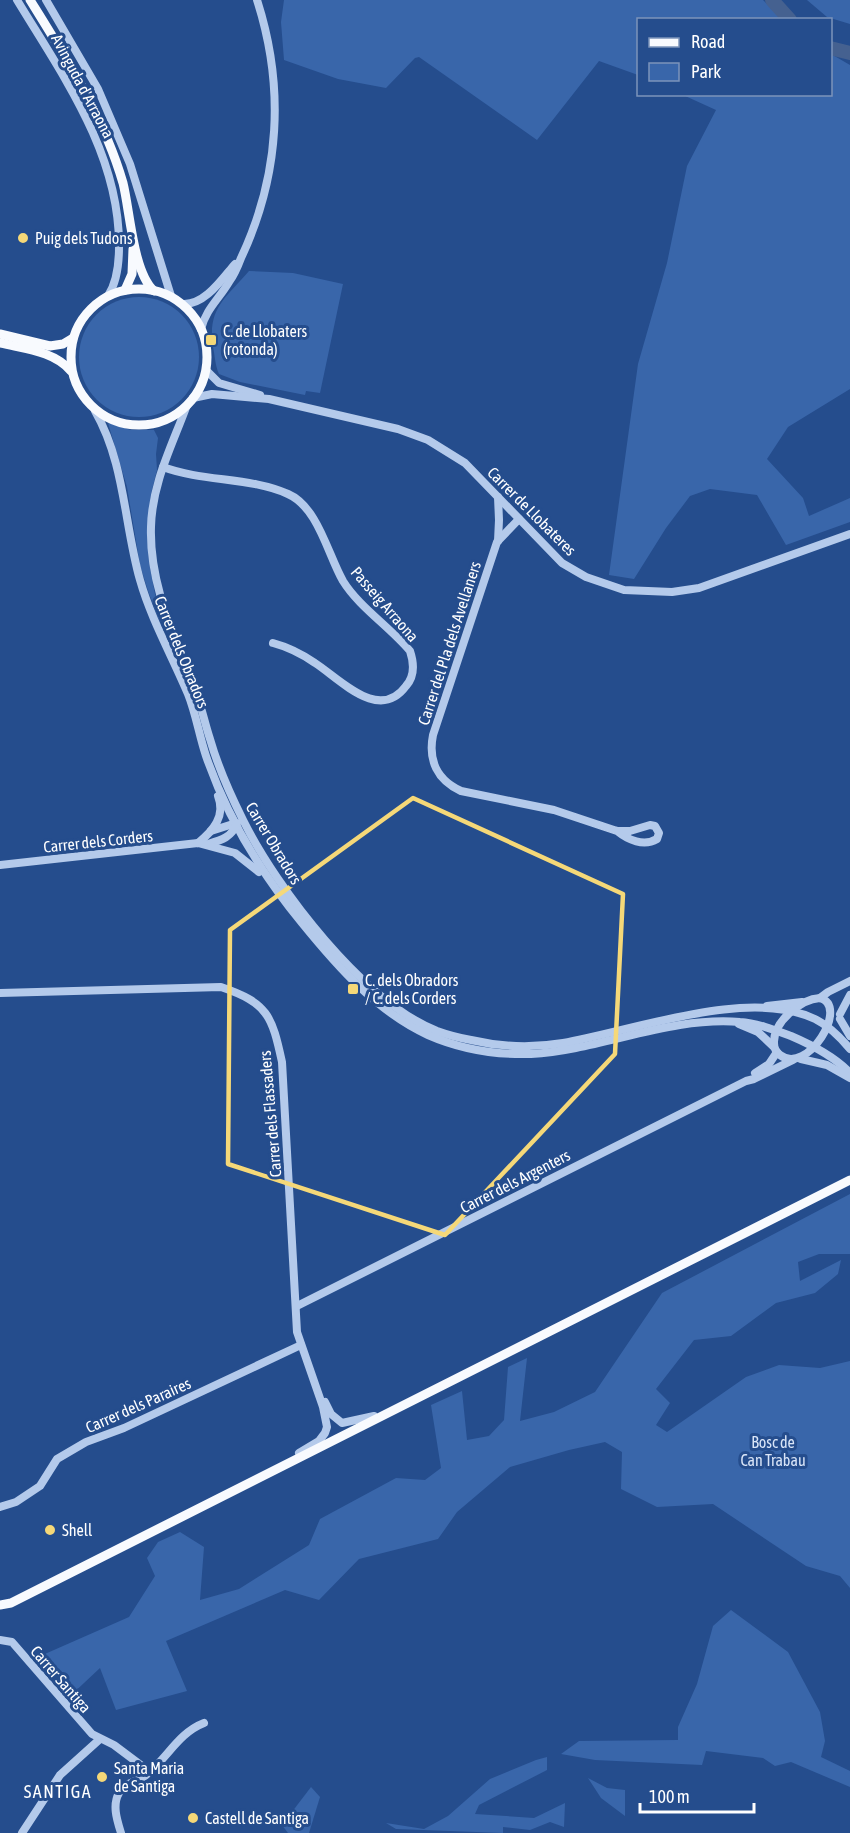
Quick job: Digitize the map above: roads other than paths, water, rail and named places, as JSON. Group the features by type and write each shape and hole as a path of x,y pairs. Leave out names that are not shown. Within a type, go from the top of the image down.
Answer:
{"main road":[{"name":"Avinguda d'Arraona","path":"30,0 78,81 109,144 124,186 134,238"},
{"path":"125,290 132,274 134,238"},
{"path":"134,238 143,274 154,291"},
{"path":"142,288 171,296 192,313 201,328 206,349 206,370 202,383 190,402 169,419 158,423 137,426 113,420 95,411 80,392 72,373 70,348 77,327 88,311 108,296 125,290 142,288"},
{"path":"0,334 50,346 63,344 73,338"},
{"path":"0,343 56,357 72,373"},
{"path":"0,1605 11,1603 849,1181"},
{"path":"0,1616 11,1603"}],"street":[{"name":"Avinguda d'Arraona","path":"17,0 65,79 103,155 117,206 119,253 114,286 108,296"},
{"name":"Avinguda d'Arraona","path":"46,0 98,89 130,164 171,296"},
{"path":"201,328 209,308 229,282 242,256 262,206 273,154 275,95 271,57 257,0"},
{"path":"183,304 189,304 204,297 242,256"},
{"name":"Carrer de Llobateres","path":"206,370 219,383 269,399 416,434 455,455 562,563 586,577 634,592 682,592 699,588 850,534"},
{"name":"Carrer de Llobateres","path":"190,402 212,394 269,399"},
{"name":"Carrer Obradors","path":"190,402 154,491 151,528 153,564 160,598 214,753 243,820 273,872 327,942 380,996 437,1031 487,1043 530,1046 653,1027"},
{"name":"Carrer dels Obradors","path":"95,411 110,441 120,478 137,570 145,596 194,697 212,773 237,826 275,889 341,968 368,995 399,1018 429,1035 493,1053 531,1054 565,1050 714,1011 760,1008 791,1012 814,1019 834,1032 850,1049"},
{"name":"Passeig Arraona","path":"163,467 200,477 278,489 298,499 310,513 345,584 410,651 413,672 409,683 394,698 375,700 357,694 307,657 273,643"},
{"path":"498,497 500,520 498,542"},
{"name":"Carrer del Pla dels Avellaners","path":"519,519 498,542 433,735 431,755 433,766 451,786 461,791 554,810 617,831 630,831 650,825 655,826 659,833 657,839 643,843 624,837 617,831"},
{"path":"214,753 215,764 238,819 237,826"},
{"path":"202,844 219,821 221,805 212,773"},
{"path":"211,831 233,824 237,826 245,832 266,868 273,872"},
{"name":"Carrer dels Corders","path":"0,865 202,844 224,839 234,832 237,826"},
{"name":"Carrer dels Corders","path":"202,844 235,853 252,865 275,889"},
{"name":"Carrer dels Obradors","path":"299,920 306,922 338,958 399,1014 437,1034 441,1039"},
{"path":"760,1008 820,998 850,981"},
{"name":"Carrer dels Flassaders","path":"0,993 221,987 246,995 263,1008 275,1029 282,1062 297,1332 323,1407 327,1426 319,1442 278,1468"},
{"path":"834,1032 850,995"},
{"path":"820,998 831,1001 850,1036"},
{"path":"775,1049 776,1031 791,1012 804,1002"},
{"name":"Carrer dels Obradors","path":"653,1027 715,1022 749,1023 776,1031 817,1048 850,1073"},
{"name":"Carrer dels Obradors","path":"735,1022 758,1032 784,1058 796,1059"},
{"name":"Carrer dels Argenters","path":"297,1306 746,1081 796,1059 817,1048 834,1032"},
{"name":"Carrer dels Obradors","path":"565,1050 586,1038"},
{"name":"Carrer dels Obradors","path":"451,1043 459,1041 476,1046 487,1043 508,1053"},
{"path":"549,1044 551,1048 562,1047 565,1050"},
{"path":"508,1053 513,1050 524,1050 530,1046"},
{"name":"Carrer dels Argenters","path":"746,1081 751,1075 769,1064 775,1049"},
{"path":"796,1059 822,1063 850,1078"},
{"name":"Carrer dels Paraires","path":"0,1507 16,1502 40,1486 57,1459 86,1442 124,1428 301,1345"},
{"name":"Carrer dels Flassaders","path":"313,1380 331,1414 342,1423 363,1420 393,1410"},
{"name":"Carrer Santiga","path":"0,1640 12,1642 92,1734 114,1745 150,1772"},
{"path":"121,1833 116,1811 118,1795 127,1784 139,1780 150,1772 185,1733 204,1723"},
{"path":"22,1833 60,1774 100,1739"}],"waterway":[{"path":"772,0 788,18"},
{"path":"832,48 850,53"}],"place":[{"name":"Puig dels Tudons","path":"23,238"},
{"name":"C. de Llobaters (rotonda)","path":"211,340"},
{"name":"C. dels Obradors / C. dels Corders","path":"353,989"},
{"name":"Shell","path":"50,1530"},
{"name":"Santa Maria de Santiga","path":"102,1777"},
{"name":"Castell de Santiga","path":"193,1818"}],"district":[{"name":"SANTIGA","path":"58,1792"}],"park label":[{"name":"Bosc de Can Trabau","path":"773,1451"}]}
